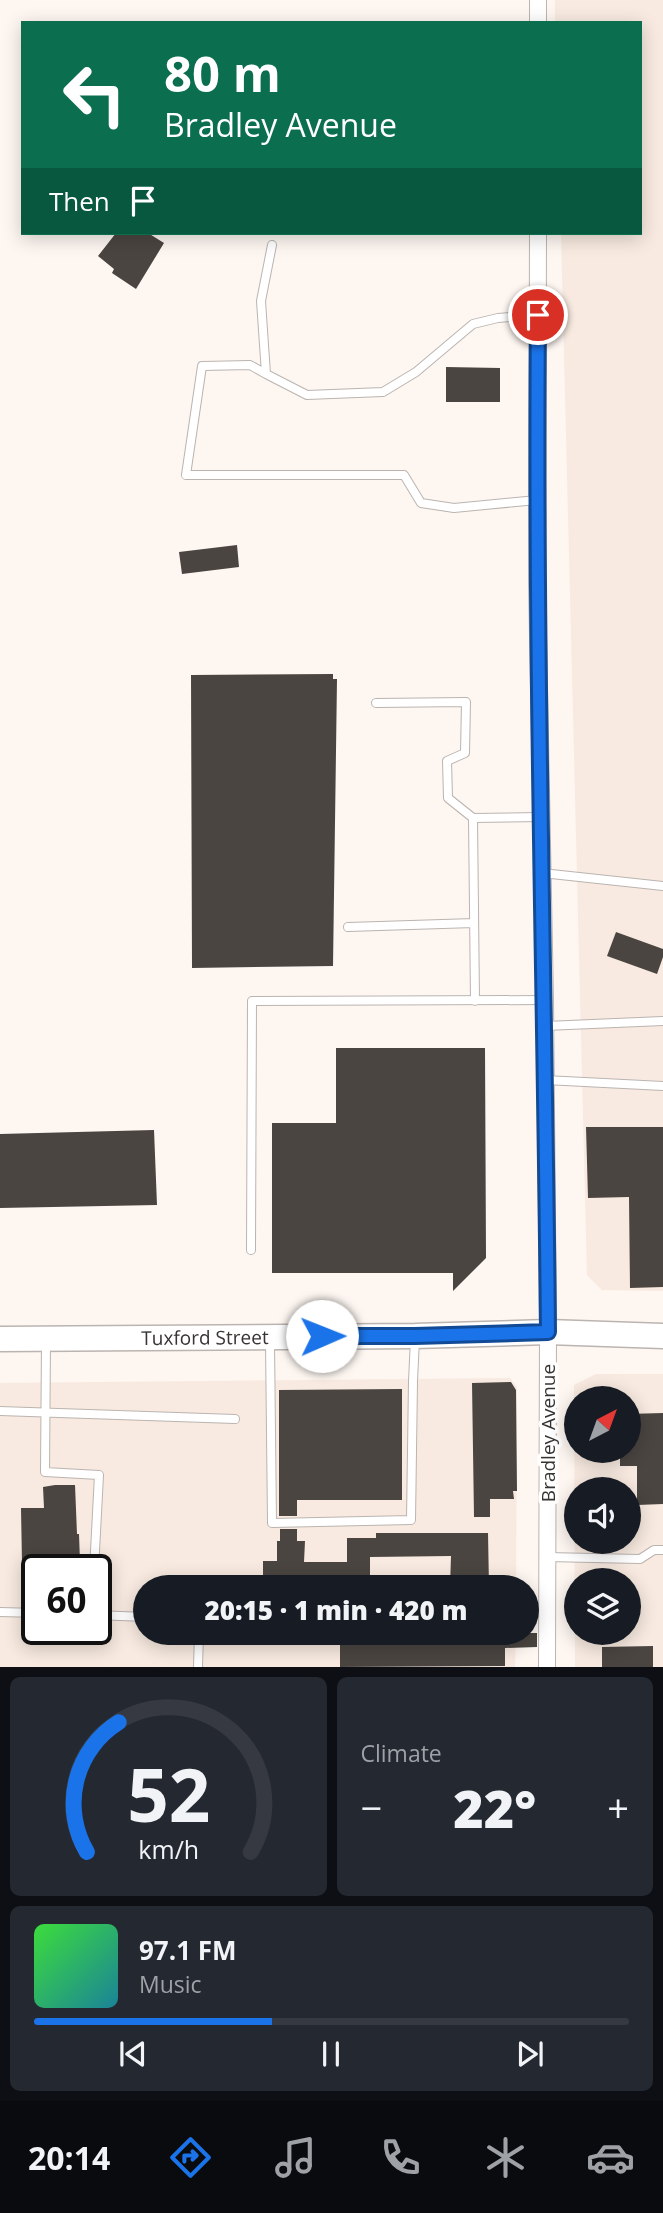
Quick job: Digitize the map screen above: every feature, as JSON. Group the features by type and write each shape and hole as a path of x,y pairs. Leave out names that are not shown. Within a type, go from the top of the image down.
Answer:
{"main road":[{"name":"Tuxford Street","path":"0,1339 415,1336 548,1332 663,1336"}],"street":[{"path":"538,0 538,21"},
{"name":"Bradley Avenue","path":"538,235 537,500 548,1332 547,1667"}],"lane":[{"path":"266,374 261,302 272,245"},
{"path":"537,500 454,508 421,503 404,475 186,475 202,366 250,365 307,395 383,392 416,372 473,324 498,318 538,315"},
{"path":"376,703 466,702 465,753 447,761 448,798 473,818 541,817"},
{"path":"473,818 475,1001"},
{"path":"542,873 663,886"},
{"path":"348,927 474,923"},
{"path":"251,1250 252,1001 545,1000"},
{"path":"545,1026 663,1021"},
{"path":"545,1080 663,1086"},
{"path":"270,1337 272,1523 411,1520 415,1336"},
{"path":"46,1339 45,1472 99,1475 95,1554"},
{"path":"0,1411 235,1419"},
{"path":"547,1557 640,1559 654,1550 663,1550"},
{"path":"0,1612 21,1613"},
{"path":"112,1616 133,1617"},
{"path":"198,1667 199,1645"}],"shaded area":[{"path":"555,0 663,0 663,1291 602,1290 587,1275 561,235 642,235 642,21 555,21"},
{"path":"596,1374 663,1374 663,1667 575,1667 575,1645 641,1645 641,1568 575,1568 575,1554 641,1554 641,1477 574,1477 574,1463 641,1463 641,1386 574,1386"},
{"path":"510,1378 517,1387 516,1575 133,1575 133,1645 516,1645 515,1667 0,1667 0,1383"}],"building":[{"path":"114,235 151,235 164,243 136,289 112,273 114,269 98,256"},
{"path":"446,367 500,368 500,402 446,402"},
{"path":"237,545 239,567 182,574 179,552"},
{"path":"333,674 333,679 337,679 333,966 192,968 191,675"},
{"path":"616,932 663,949 657,974 607,956"},
{"path":"336,1048 485,1048 486,1258 453,1291 453,1273 272,1273 272,1123 336,1123"},
{"path":"586,1127 663,1127 663,1287 630,1288 629,1197 588,1198"},
{"path":"154,1130 157,1205 0,1208 0,1134"},
{"path":"511,1382 516,1390 517,1491 513,1491 514,1499 490,1499 490,1517 474,1517 472,1383"},
{"path":"402,1389 402,1500 297,1500 297,1516 279,1516 279,1390"},
{"path":"663,1413 663,1504 641,1505 641,1477 637,1477 637,1466 620,1466 620,1463 641,1463 641,1414"},
{"path":"75,1485 80,1554 22,1554 21,1508 44,1508 43,1487"},
{"path":"280,1529 297,1529 297,1541 305,1541 304,1562 347,1562 347,1538 376,1538 376,1533 488,1533 489,1575 450,1575 451,1556 370,1557 370,1575 263,1575 263,1561 277,1561 277,1541 280,1541"},
{"path":"340,1645 537,1645 505,1648 505,1666 340,1667"},
{"path":"653,1646 653,1667 602,1667 602,1647"}],"route":[{"path":"322,1336 548,1332 537,583 538,315"}]}
